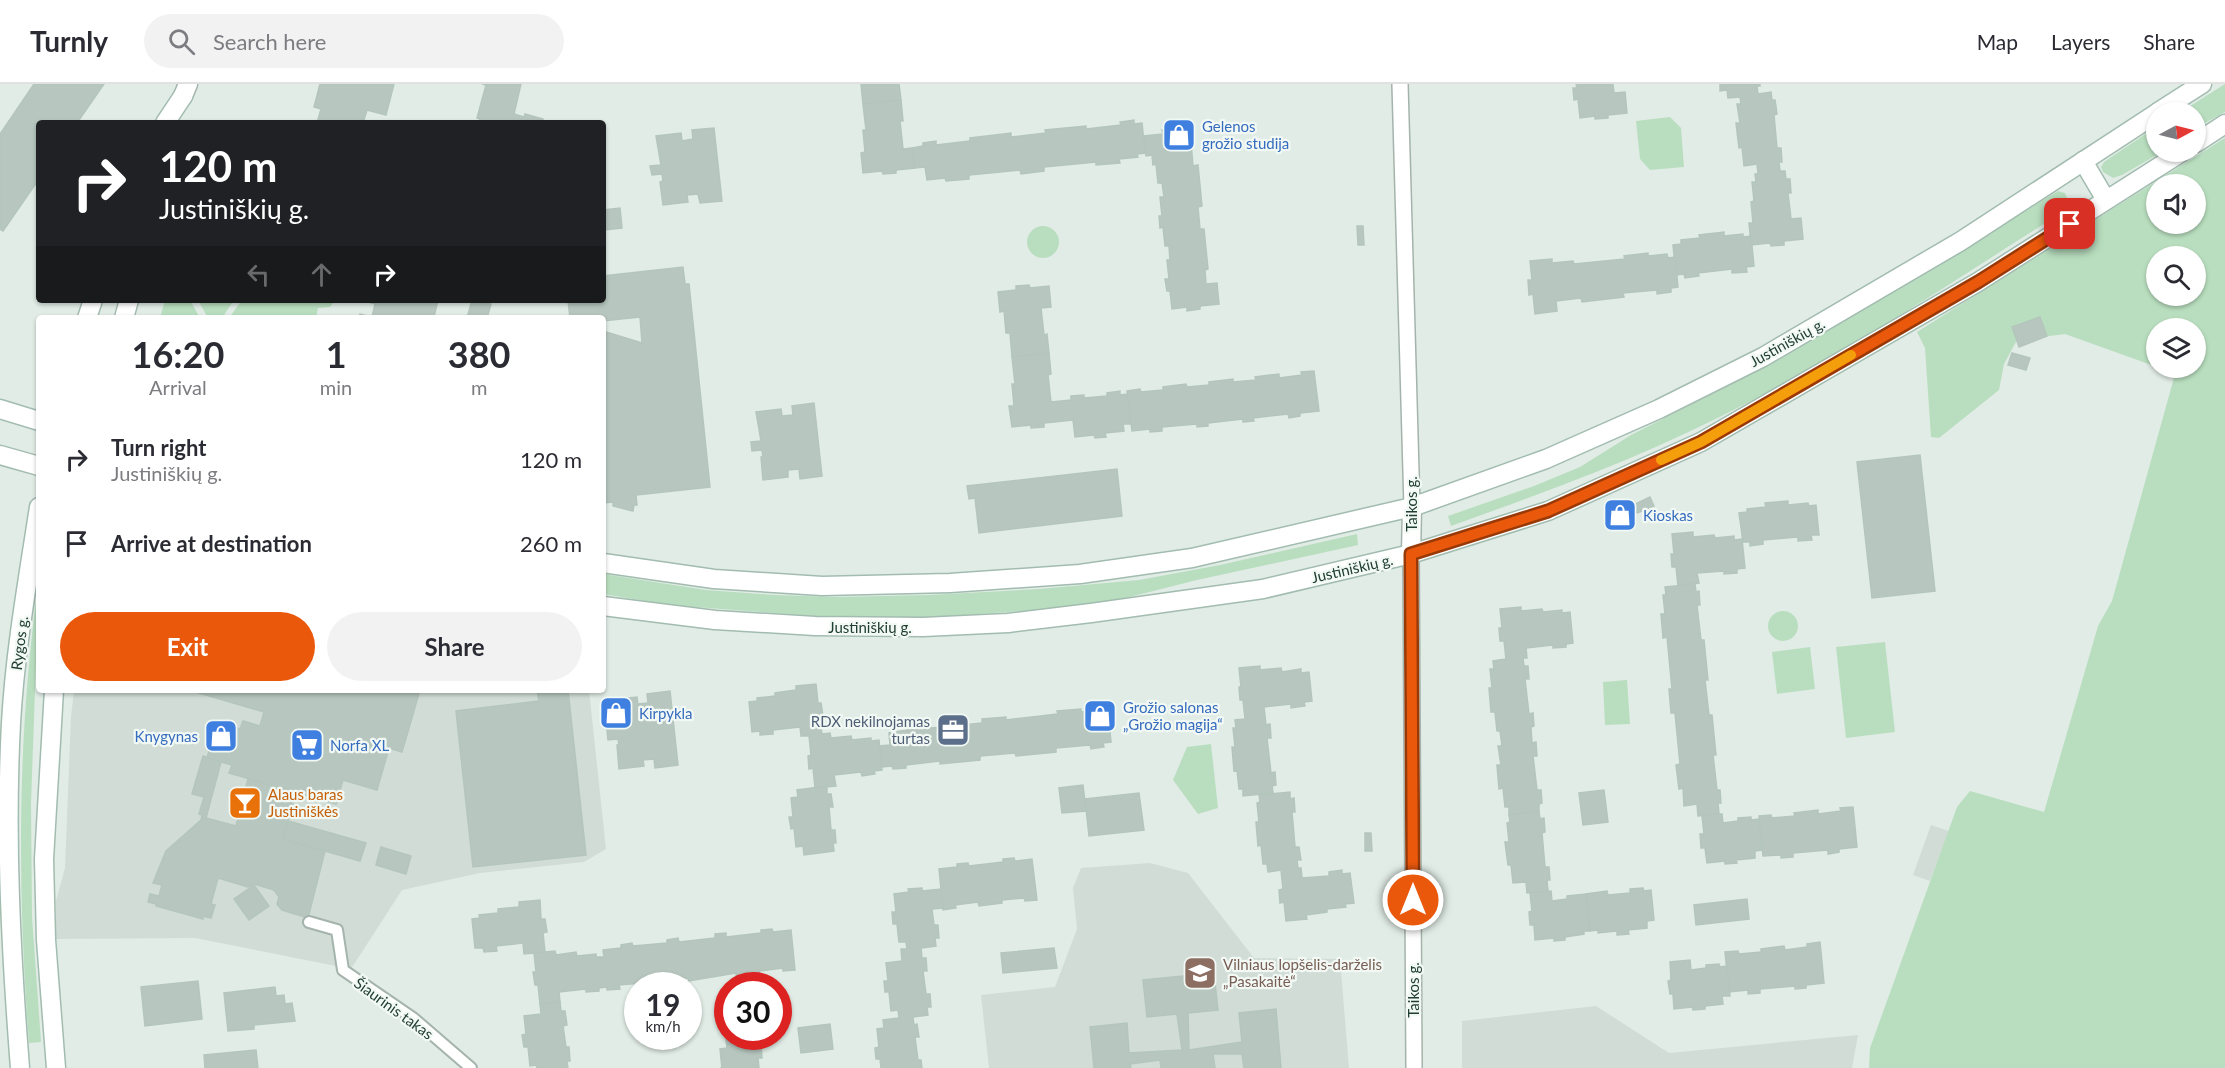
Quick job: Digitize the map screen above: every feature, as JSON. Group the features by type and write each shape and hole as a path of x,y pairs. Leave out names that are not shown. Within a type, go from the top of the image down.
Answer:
{"main road":[{"name":"Justiniškių g.","path":"2174,102 2202,84"},
{"path":"167,120 185,90"},
{"path":"180,120 185,90"},
{"name":"Justiniškių g.","path":"606,563 714,579 822,586 973,582 1080,574 1192,558 1412,507 1546,459 1650,414 1763,357 1961,241 2146,120"},
{"path":"2206,136 2225,124"},
{"path":"2083,161 2106,200"},
{"name":"Justiniškių g.","path":"606,606 715,620 816,626 924,627 1008,623 1263,589 1411,554 1548,511 1701,442 1978,282 2166,162"},
{"path":"0,409 36,420"},
{"path":"0,455 36,465"},
{"name":"Taikos g.","path":"1411,554 1412,507"},
{"name":"Rygos g.","path":"20,1068 9,850 11,723 23,609 36,526"},
{"path":"54,693 44,859 46,940 56,1068"}],"street":[{"name":"Taikos g.","path":"1400,84 1412,507"},
{"name":"Taikos g.","path":"1411,554 1414,1068"},
{"name":"Šiaurinis takas","path":"309,922 337,930 343,970 413,1018 471,1068"}],"shaded area":[{"path":"74,693 589,693 606,849 584,862 480,873 402,890 351,969 195,938 56,939 56,901 65,868"},
{"path":"1931,825 1949,831 1930,881 1913,875"},
{"name":"Vilniaus lopšelis-darželis „Pasakaitė“","path":"1150,863 1188,873 1254,958 1340,959 1349,1068 989,1068 981,995 1055,987 1077,929 1073,888 1081,868"},
{"path":"1596,1006 1669,1053 1858,1035 1852,1068 1462,1068 1462,1021"}],"green space":[{"path":"2225,84 2225,112 2206,122 2206,102 2196,102"},
{"path":"1670,117 1681,128 1684,167 1650,170 1640,159 1636,121"},
{"path":"2146,134 2146,161 2113,178 2103,172 2101,167 2104,162"},
{"path":"2225,138 2225,1068 1869,1068 1870,1048 1957,807 1970,791 2044,812 2098,626 2112,601 2174,378 2206,378 2206,318 2146,318 2146,363 2065,334 2017,340 2004,364 1999,390 1939,438 1931,437 1925,348 1917,332 2146,188 2146,234 2206,234 2206,174 2168,174 2187,162 2206,162 2206,150"},
{"path":"2058,191 2065,193 2070,205 2066,210 1815,366 1711,421 1633,457 1451,526 1448,516 1534,486 1580,467 1631,435 1777,361"},
{"path":"1043,226 1054,231 1059,242 1054,253 1043,258 1032,253 1027,242 1032,231"},
{"path":"164,303 192,303 198,315 161,315"},
{"path":"200,303 232,303 224,315 206,315"},
{"path":"240,303 333,303 330,307 318,308 317,315 231,315"},
{"path":"1357,534 1358,545 1197,580 1094,606 936,617 828,617 669,605 606,594 606,574 706,590 837,597 1039,589 1139,580 1220,565"},
{"path":"36,604 31,803 32,917 41,1042 29,1043 22,926 21,811 26,695"},
{"path":"1783,611 1794,615 1798,626 1794,637 1783,641 1772,637 1768,626 1772,615"},
{"path":"1885,642 1895,732 1846,738 1836,647"},
{"path":"1810,647 1815,689 1777,694 1772,652"},
{"path":"1627,680 1630,724 1605,725 1603,682"},
{"path":"1211,744 1218,808 1198,814 1173,780 1187,747"}],"building":[{"path":"34,84 104,84 79,120 36,120 36,183 3,231 0,229 0,134"},
{"path":"320,84 394,84 386,115 367,110 364,120 318,120 321,109 314,107"},
{"path":"482,84 521,84 514,114 524,117 525,114 543,120 480,120 477,118 486,85"},
{"path":"861,84 899,84 901,100 863,104"},
{"path":"1576,84 1613,84 1614,93 1625,92 1627,113 1608,115 1608,118 1595,119 1595,116 1580,118 1578,99 1574,100 1573,88 1577,88"},
{"path":"1720,84 1760,84 1757,86 1758,94 1771,92 1777,114 1774,115 1777,148 1781,148 1780,171 1785,171 1786,179 1790,179 1791,193 1788,193 1791,219 1801,218 1803,239 1784,241 1784,245 1771,246 1770,243 1751,245 1749,223 1753,223 1752,182 1756,182 1757,164 1744,166 1742,147 1739,148 1736,123 1740,123 1737,104 1741,104 1740,97 1728,98 1727,90 1720,91"},
{"path":"901,100 903,121 900,121 903,149 912,148 915,168 896,170 896,173 883,174 882,171 863,173 861,153 865,152 863,130 866,130 863,104"},
{"path":"1134,120 1134,124 1142,123 1145,153 1137,154 1138,157 1119,159 1120,163 1096,165 1096,162 1044,167 1044,171 1021,174 1020,170 969,175 969,179 946,181 945,178 927,180 925,167 915,168 912,148 923,146 923,143 936,141 936,145 1011,133 1011,137 1046,133 1045,130 1086,126 1086,129 1121,125 1120,122"},
{"path":"714,128 722,201 700,203 698,194 687,195 688,202 663,205 660,182 663,181 662,174 652,175 650,166 661,165 656,136 681,133 682,141 693,139 692,130"},
{"path":"1175,129 1176,132 1190,131 1193,166 1198,165 1202,206 1198,207 1200,229 1204,229 1208,269 1205,270 1206,284 1217,283 1219,304 1200,306 1200,309 1187,311 1187,307 1172,309 1170,291 1167,291 1165,279 1169,279 1167,260 1170,260 1169,246 1165,246 1159,216 1162,216 1160,197 1164,197 1162,183 1158,183 1156,164 1153,165 1152,155 1146,156 1144,136 1163,134 1162,130"},
{"path":"620,208 622,228 606,230 606,210"},
{"path":"1357,226 1363,226 1364,245 1358,245"},
{"path":"1724,232 1724,236 1743,234 1743,237 1751,236 1754,266 1746,267 1747,272 1732,273 1732,269 1698,273 1699,276 1685,278 1684,274 1676,275 1673,245 1681,244 1681,240 1700,238 1699,235"},
{"path":"1648,253 1648,256 1667,254 1668,258 1675,257 1678,287 1671,288 1671,292 1657,294 1657,290 1623,293 1624,297 1582,302 1581,298 1556,301 1557,311 1535,314 1533,294 1529,295 1528,280 1532,280 1530,261 1552,259 1552,263 1573,261 1574,264 1625,259 1624,256"},
{"path":"683,267 685,284 689,284 710,487 636,495 637,505 634,505 633,511 613,506 613,502 606,503 606,332 642,343 640,317 606,321 606,315 570,315 568,303 606,303 606,276"},
{"path":"1029,285 1030,288 1049,286 1051,307 1041,308 1049,353 1012,357 1010,333 1006,333 1004,311 1000,312 998,292 1016,290 1016,286"},
{"path":"372,303 437,303 434,315 372,315 375,304"},
{"path":"471,303 491,304 488,315 468,315"},
{"path":"2040,317 2047,336 2019,347 2012,327"},
{"path":"1049,353 1051,374 1048,375 1051,402 1071,400 1071,396 1084,395 1084,398 1107,396 1107,393 1120,391 1120,395 1128,394 1131,424 1123,424 1124,431 1105,433 1106,437 1095,438 1094,435 1075,437 1073,420 1044,423 1044,427 1031,428 1031,425 1012,427 1009,406 1014,406 1012,384 1015,384 1012,357"},
{"path":"2012,353 2030,358 2026,370 2008,365"},
{"path":"1314,371 1319,411 1300,413 1300,416 1289,418 1288,414 1253,418 1254,421 1243,422 1243,419 1208,423 1208,426 1197,427 1197,424 1162,427 1162,431 1150,432 1150,429 1132,431 1127,391 1163,390 1163,387 1186,384 1187,387 1209,385 1209,382 1233,379 1233,382 1256,380 1255,377 1279,374 1279,378"},
{"path":"814,403 822,476 800,479 799,469 788,470 788,477 763,480 762,450 752,451 751,442 761,441 756,412 781,409 782,416 793,415 792,406"},
{"path":"1920,455 1935,591 1872,598 1857,462"},
{"path":"1117,469 1122,516 979,533 975,498 969,499 967,486"},
{"path":"1650,497 1654,506 1637,513 1633,505"},
{"path":"1788,501 1788,505 1808,503 1809,506 1816,505 1819,535 1811,535 1812,540 1798,541 1798,537 1763,540 1763,544 1750,546 1750,542 1743,542 1739,513 1747,512 1747,509 1766,507 1765,503"},
{"name":"Kioskas","path":"1628,507 1632,516 1613,524 1609,515"},
{"path":"1693,532 1693,537 1714,535 1715,538 1734,536 1734,540 1742,539 1745,568 1737,569 1737,573 1724,574 1724,571 1697,573 1699,583 1678,586 1676,567 1672,567 1671,554 1674,554 1672,534"},
{"path":"1695,584 1696,592 1699,591 1700,605 1697,605 1701,640 1704,640 1708,680 1705,680 1709,715 1712,715 1716,755 1713,755 1717,790 1720,790 1721,803 1718,803 1719,814 1698,816 1697,804 1684,806 1683,788 1679,789 1676,765 1680,764 1675,713 1671,713 1669,689 1672,689 1667,637 1663,638 1661,614 1665,614 1663,595 1666,595 1665,587"},
{"path":"1521,607 1521,611 1542,609 1543,612 1562,610 1562,613 1570,612 1573,643 1566,644 1566,647 1553,648 1553,645 1526,648 1527,658 1523,658 1524,666 1528,666 1529,679 1525,679 1529,714 1533,713 1532,743 1536,742 1537,756 1533,756 1537,790 1541,790 1542,803 1539,804 1539,811 1509,815 1509,807 1505,807 1503,788 1499,789 1497,765 1501,765 1498,746 1502,746 1500,731 1497,731 1495,712 1491,712 1490,669 1494,669 1493,661 1506,659 1504,641 1500,641 1499,628 1502,628 1500,609"},
{"path":"1260,666 1260,670 1281,668 1282,672 1301,669 1301,673 1309,672 1312,701 1304,702 1305,706 1291,708 1291,704 1264,707 1266,725 1270,724 1271,738 1267,738 1271,773 1275,772 1276,785 1272,786 1273,793 1243,796 1243,789 1239,789 1237,770 1234,771 1232,747 1235,747 1233,728 1236,728 1235,720 1245,719 1243,700 1240,700 1239,668"},
{"path":"816,684 818,703 821,703 823,716 819,716 822,734 830,733 831,738 851,736 852,740 871,738 871,741 879,740 882,770 874,771 875,774 862,776 861,772 834,775 836,786 815,788 813,768 809,769 808,756 811,755 809,736 801,736 800,727 773,730 773,734 760,735 760,731 752,732 749,702 757,701 757,698 775,696 775,693 796,690 796,686"},
{"path":"670,691 678,765 655,768 654,759 643,760 644,766 619,769 618,739 608,740 607,730 617,729 611,700 637,697 638,704 648,703 647,694"},
{"name":"Norfa XL","path":"199,693 419,693 402,752 389,748 377,790 343,780 336,804 229,773 232,765 207,758 217,722 240,729 243,721 260,726 264,712"},
{"path":"538,693 568,693 586,855 473,867 456,711 539,701"},
{"path":"1081,709 1081,712 1100,710 1101,714 1108,713 1111,742 1103,743 1104,747 1091,749 1090,745 1056,748 1056,752 1016,756 1015,753 980,756 980,760 906,765 906,768 882,767 880,746 890,745 889,733 907,730 907,727 930,724 931,728 982,723 982,719 1006,717 1006,720"},
{"path":"203,756 221,762 206,818 236,826 248,779 296,792 283,839 325,851 308,918 282,910 277,904 279,897 274,890 254,884 248,887 218,878 211,904 215,905 211,918 203,916 203,919 148,902 150,894 159,896 162,885 153,883 166,851 201,820 202,815 199,814 204,797 192,794"},
{"path":"1083,785 1086,811 1062,813 1059,788"},
{"path":"827,786 827,794 831,794 833,807 829,807 831,830 835,830 834,851 804,855 803,846 796,847 794,828 791,829 789,817 793,817 791,798 798,797 797,790"},
{"path":"1604,790 1608,822 1583,825 1579,793"},
{"path":"1290,792 1290,799 1294,798 1295,812 1292,812 1295,847 1299,847 1301,860 1297,860 1302,878 1329,876 1329,872 1342,870 1342,874 1350,873 1354,903 1345,904 1346,907 1327,909 1327,912 1306,915 1307,919 1286,921 1284,902 1280,903 1279,890 1283,889 1281,870 1268,872 1267,864 1263,864 1261,845 1258,846 1256,822 1259,822 1257,803 1260,802 1259,795"},
{"path":"1139,793 1144,830 1089,836 1085,799"},
{"path":"1853,807 1857,847 1839,849 1839,852 1828,854 1828,850 1793,853 1793,857 1763,856 1759,816 1771,815 1772,818 1795,816 1794,813 1818,810 1818,814"},
{"path":"1539,811 1540,819 1544,818 1545,832 1542,833 1545,867 1549,867 1550,880 1547,880 1548,891 1527,893 1526,882 1513,883 1505,842 1509,842 1507,823 1510,822 1509,815"},
{"path":"1722,814 1723,823 1738,821 1738,818 1759,819 1762,850 1755,851 1755,858 1736,860 1737,863 1725,864 1725,861 1707,863 1705,848 1701,848 1700,834 1704,834 1702,816"},
{"path":"288,821 366,843 360,861 283,839"},
{"path":"1365,833 1371,833 1372,851 1365,851"},
{"path":"381,847 411,856 406,874 376,865"},
{"path":"1014,858 1015,861 1032,859 1037,900 1025,901 1024,898 1002,900 1002,903 979,906 978,902 955,905 956,908 943,910 939,869 957,867 957,864 968,863 969,866 1003,862 1003,859"},
{"path":"254,885 269,906 249,920 234,899"},
{"path":"922,888 922,891 941,889 943,908 932,909 934,925 938,925 939,938 935,938 936,946 921,948 922,958 926,958 927,971 923,971 926,994 930,994 931,1007 927,1007 928,1015 913,1017 914,1025 917,1024 919,1037 915,1037 918,1060 921,1060 922,1068 881,1068 880,1059 876,1059 875,1048 879,1047 877,1029 884,1028 883,1020 899,1018 898,1010 891,1011 889,992 885,992 884,981 888,981 886,963 902,961 901,949 907,949 906,942 899,942 897,924 893,924 892,912 896,912 894,894 909,892 908,889"},
{"path":"1643,888 1644,891 1651,890 1654,920 1647,921 1647,928 1628,930 1629,934 1617,935 1617,931 1598,933 1598,930 1590,931 1586,894 1607,891 1608,895 1630,893 1630,889"},
{"path":"1551,891 1552,901 1567,899 1567,896 1586,894 1590,931 1565,937 1565,940 1554,941 1554,938 1535,940 1534,925 1530,925 1529,912 1532,911 1530,893"},
{"path":"1747,899 1749,919 1696,925 1694,905"},
{"path":"540,900 541,919 545,919 547,932 543,933 545,952 524,954 523,943 496,946 497,951 484,952 483,948 475,948 472,919 480,918 479,915 498,913 498,909 519,907 519,902"},
{"path":"772,929 773,932 791,930 795,970 783,971 783,968 759,972 714,972 714,977 702,979 702,972 624,972 624,985 619,985 620,989 607,990 607,987 599,988 599,991 586,992 586,989 559,992 560,1002 540,1004 538,985 535,985 533,972 536,972 534,953 555,951 556,955 576,952 577,956 596,954 596,957 604,957 603,950 621,948 621,945 632,943 633,946 667,943 667,940 678,938 679,942 715,938 715,934 726,933 726,937 761,933 761,930"},
{"path":"1820,942 1824,983 1806,985 1806,988 1795,989 1795,986 1760,989 1760,993 1748,994 1748,990 1729,992 1725,952 1738,951 1739,954 1761,952 1761,949 1784,946 1785,950 1807,947 1807,944"},
{"path":"1054,948 1057,968 1003,973 1001,953"},
{"path":"1690,960 1691,970 1706,968 1706,965 1727,966 1730,996 1722,996 1723,1004 1705,1006 1705,1009 1693,1010 1692,1007 1674,1009 1673,994 1670,994 1668,981 1671,980 1670,962"},
{"path":"1214,973 1218,1010 1188,1013 1189,1050 1242,1042 1239,1013 1276,1009 1281,1068 1244,1068 1242,1054 1213,1054 1215,1068 1161,1068 1160,1060 1130,1064 1131,1068 1094,1068 1090,1027 1127,1023 1129,1053 1182,1050 1177,1014 1147,1017 1143,980"},
{"path":"198,981 202,1019 145,1026 141,987"},
{"path":"275,987 276,996 284,995 285,1004 292,1003 295,1021 254,1025 254,1029 228,1031 224,993"},
{"path":"560,1002 561,1011 565,1011 567,1025 563,1026 566,1047 569,1047 568,1068 530,1066 528,1047 524,1047 522,1035 526,1034 524,1016 541,1014 540,1004"},
{"path":"830,1024 833,1049 801,1053 798,1028"},
{"path":"256,1050 258,1068 205,1068 204,1055"},
{"path":"720,1050 761,1050 762,1058 758,1058 759,1068 722,1068"}],"slow traffic":[{"path":"1661,460 1701,442 1851,355"}],"place":[{"name":"Gelenos grožio studija","path":"1179,135"},
{"name":"Kioskas","path":"1620,515"},
{"name":"Kirpykla","path":"616,713"},
{"name":"Grožio salonas „Grožio magija“","path":"1100,716"},
{"name":"RDX nekilnojamas turtas","path":"953,730"},
{"name":"Knygynas","path":"221,736"},
{"name":"Norfa XL","path":"307,745"},
{"name":"Alaus baras Justiniškės","path":"245,803"},
{"name":"Vilniaus lopšelis-darželis „Pasakaitė“","path":"1200,973"}],"route":[{"path":"1413,900 1411,554 1548,511 1701,442 1978,282 2070,224"}]}
